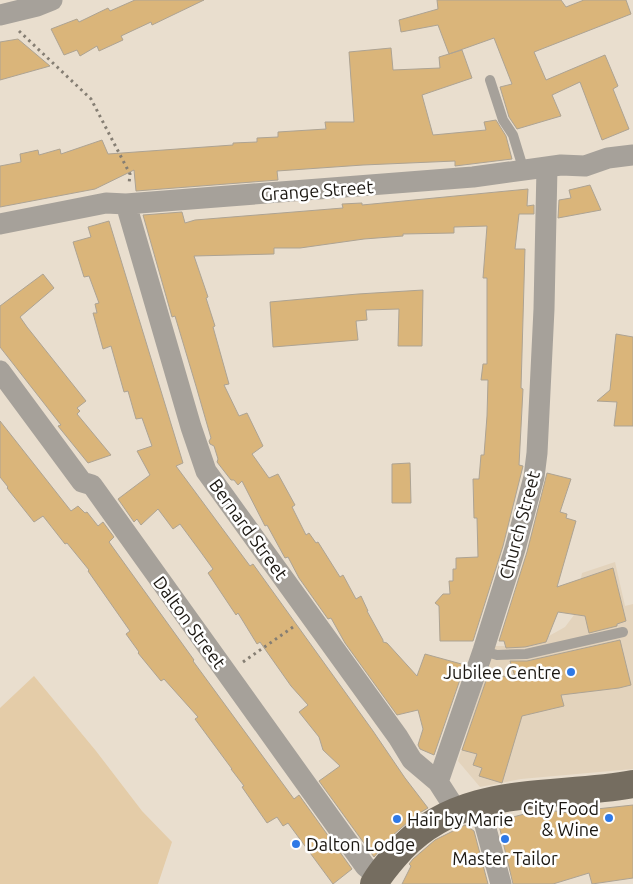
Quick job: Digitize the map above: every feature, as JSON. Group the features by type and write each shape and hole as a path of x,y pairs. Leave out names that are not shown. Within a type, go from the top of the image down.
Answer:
{"main road":[{"path":"376,881 408,842 435,821 468,807 510,798 633,784"}],"street":[{"path":"1,15 38,6 52,0"},
{"name":"Grange Street","path":"0,224 106,203 126,204 384,185 547,167 585,166 608,158 633,156"},
{"name":"Church Street","path":"438,782 483,651 515,548 534,477 537,453 543,319 547,167"},
{"name":"Bernard Street","path":"126,204 191,427 206,471 398,737 412,760 468,807 501,884"},
{"name":"Dalton Street","path":"0,371 82,482 92,486 376,881"}],"lane":[{"path":"490,80 503,120 513,135 524,171"},
{"path":"483,651 497,655 526,654 623,632"}],"path":[{"path":"1,15 91,99 130,174 126,204"},
{"path":"227,673 310,615"}],"shaded area":[{"path":"615,562 625,606 633,604 633,769 521,779 480,787 458,761 494,646 508,646 540,641 565,627 574,615 582,573"},
{"path":"34,676 96,751 142,811 172,842 158,884 0,884 0,708"}],"building":[{"path":"135,0 204,0 152,25 151,22 121,36 123,40 99,51 97,46 80,56 77,50 64,55 51,29 77,19 79,22 108,8 110,11"},
{"path":"437,0 561,0 566,7 584,0 626,0 631,14 534,52 546,80 605,55 618,86 613,89 629,129 602,140 580,82 552,95 561,116 517,129 509,117 500,87 512,84 494,38 449,54 438,25 401,32 399,20 438,9"},
{"path":"18,39 50,66 0,80 0,42"},
{"path":"391,48 393,70 440,68 439,57 462,50 472,78 422,95 433,135 486,130 484,122 496,120 506,136 512,159 455,166 455,161 277,171 278,180 136,191 134,170 95,189 0,207 0,166 21,162 20,154 38,150 39,155 60,149 61,154 102,140 108,154 233,145 233,143 257,142 257,138 278,137 278,132 326,129 325,122 354,122 349,52"},
{"path":"590,185 601,210 558,218 559,200 571,198 569,190"},
{"path":"528,189 527,206 534,205 534,214 519,214 515,249 525,249 521,388 523,389 519,465 523,466 503,546 473,641 440,641 439,606 435,603 443,594 450,594 449,581 453,581 453,569 456,569 456,558 478,557 473,479 479,479 481,455 484,455 487,416 488,380 481,380 483,364 487,364 487,278 483,278 487,226 454,227 454,233 403,234 403,236 364,239 300,248 274,248 274,254 194,256 208,297 206,298 215,326 213,327 229,384 224,385 239,416 247,413 263,446 252,454 269,478 278,474 295,505 292,507 306,535 309,533 316,543 318,542 340,577 343,575 356,599 361,596 383,642 387,643 417,676 425,654 465,665 434,755 420,749 418,745 423,729 418,710 397,715 345,643 331,618 328,619 299,578 288,557 285,558 267,525 265,526 242,481 238,485 234,480 231,480 217,462 218,459 214,446 209,441 211,438 196,386 175,316 172,317 143,215 182,212 185,223 195,220 343,208 342,204 362,203 362,205"},
{"path":"109,221 183,463 176,466 250,566 253,564 428,808 416,815 392,836 374,857 319,781 340,766 323,750 319,737 299,712 308,705 291,686 260,642 257,644 238,613 236,615 208,573 213,569 180,524 173,529 158,509 141,525 137,519 134,522 118,499 150,475 137,451 152,446 142,418 136,419 128,391 124,392 111,346 103,349 93,313 97,313 95,304 99,303 89,276 84,277 73,242 91,237 88,227"},
{"path":"43,274 54,288 20,317 86,401 77,408 80,411 77,414 111,455 88,463 58,426 61,425 0,347 0,306"},
{"path":"423,290 422,346 398,346 399,309 366,310 367,320 356,321 358,340 273,347 270,302"},
{"path":"616,334 633,337 633,426 614,426 617,402 597,401 610,390"},
{"path":"0,421 71,511 78,506 85,513 87,512 98,526 103,522 114,537 109,542 193,661 294,799 299,795 352,869 333,884 288,823 283,826 277,817 267,823 242,787 244,786 195,719 198,717 164,679 161,681 138,653 126,634 130,631 89,570 43,516 34,522 7,488 0,477"},
{"path":"410,463 411,503 392,503 392,464"},
{"path":"547,473 571,479 560,512 567,514 566,518 576,521 557,587 613,568 626,621 617,624 617,626 589,633 585,616 558,612 546,642 525,647 506,648 504,641 499,641 527,552"},
{"path":"620,640 631,685 561,695 564,706 522,716 502,783 479,776 482,768 473,765 477,754 462,750 489,672 516,680 510,661 527,661"},
{"path":"633,805 633,878 592,884 589,873 553,884 513,884 498,821 532,812 559,811 560,813"},
{"path":"465,825 474,831 488,884 402,884 411,866 409,864 413,859 435,840"}],"place":[{"name":"Jubilee Centre","path":"571,672"},
{"name":"City Food & Wine","path":"609,818"},
{"name":"Hair by Marie","path":"397,819"},
{"name":"Master Tailor","path":"505,839"},
{"name":"Dalton Lodge","path":"296,844"}]}
